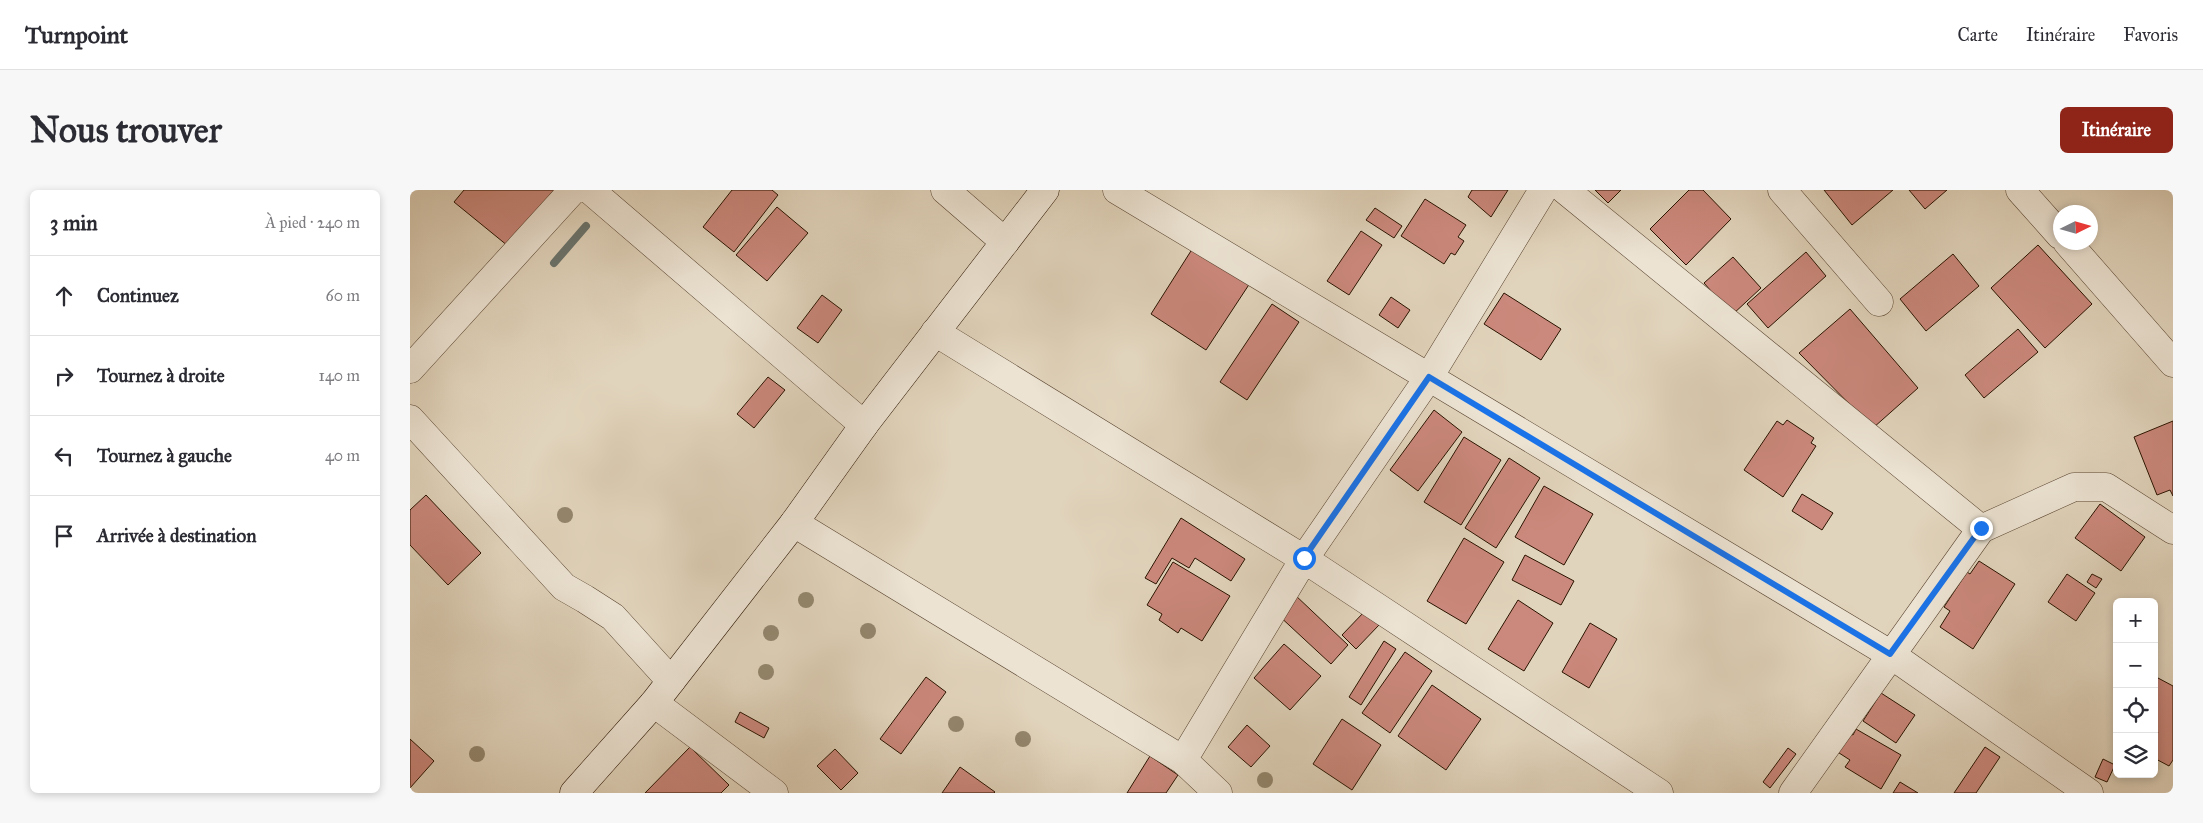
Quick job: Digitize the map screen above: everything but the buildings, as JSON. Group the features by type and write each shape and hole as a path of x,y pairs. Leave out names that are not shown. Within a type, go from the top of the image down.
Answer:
{"street":[{"path":"414,358 573,190"},
{"path":"590,190 864,425"},
{"path":"945,190 1004,242"},
{"path":"574,793 672,681 794,523 864,425 1045,190"},
{"path":"1117,190 1890,654 2088,793"},
{"path":"1183,760 1304,558 1429,377 1543,190"},
{"path":"1565,190 1981,528"},
{"path":"1782,190 1879,302"},
{"path":"2020,190 2053,228"},
{"path":"2074,250 2173,363"},
{"path":"935,332 1304,558 1659,793"},
{"path":"410,419 564,587 585,598 613,617 672,681"},
{"path":"1792,793 1981,528 2074,486 2106,487 2173,530"},
{"path":"794,523 1183,760 1218,793"},
{"path":"654,703 774,793"}],"waterway":[{"path":"554,263 586,226"}],"route":[{"path":"1304,558 1429,377 1890,654 1981,528"}]}
